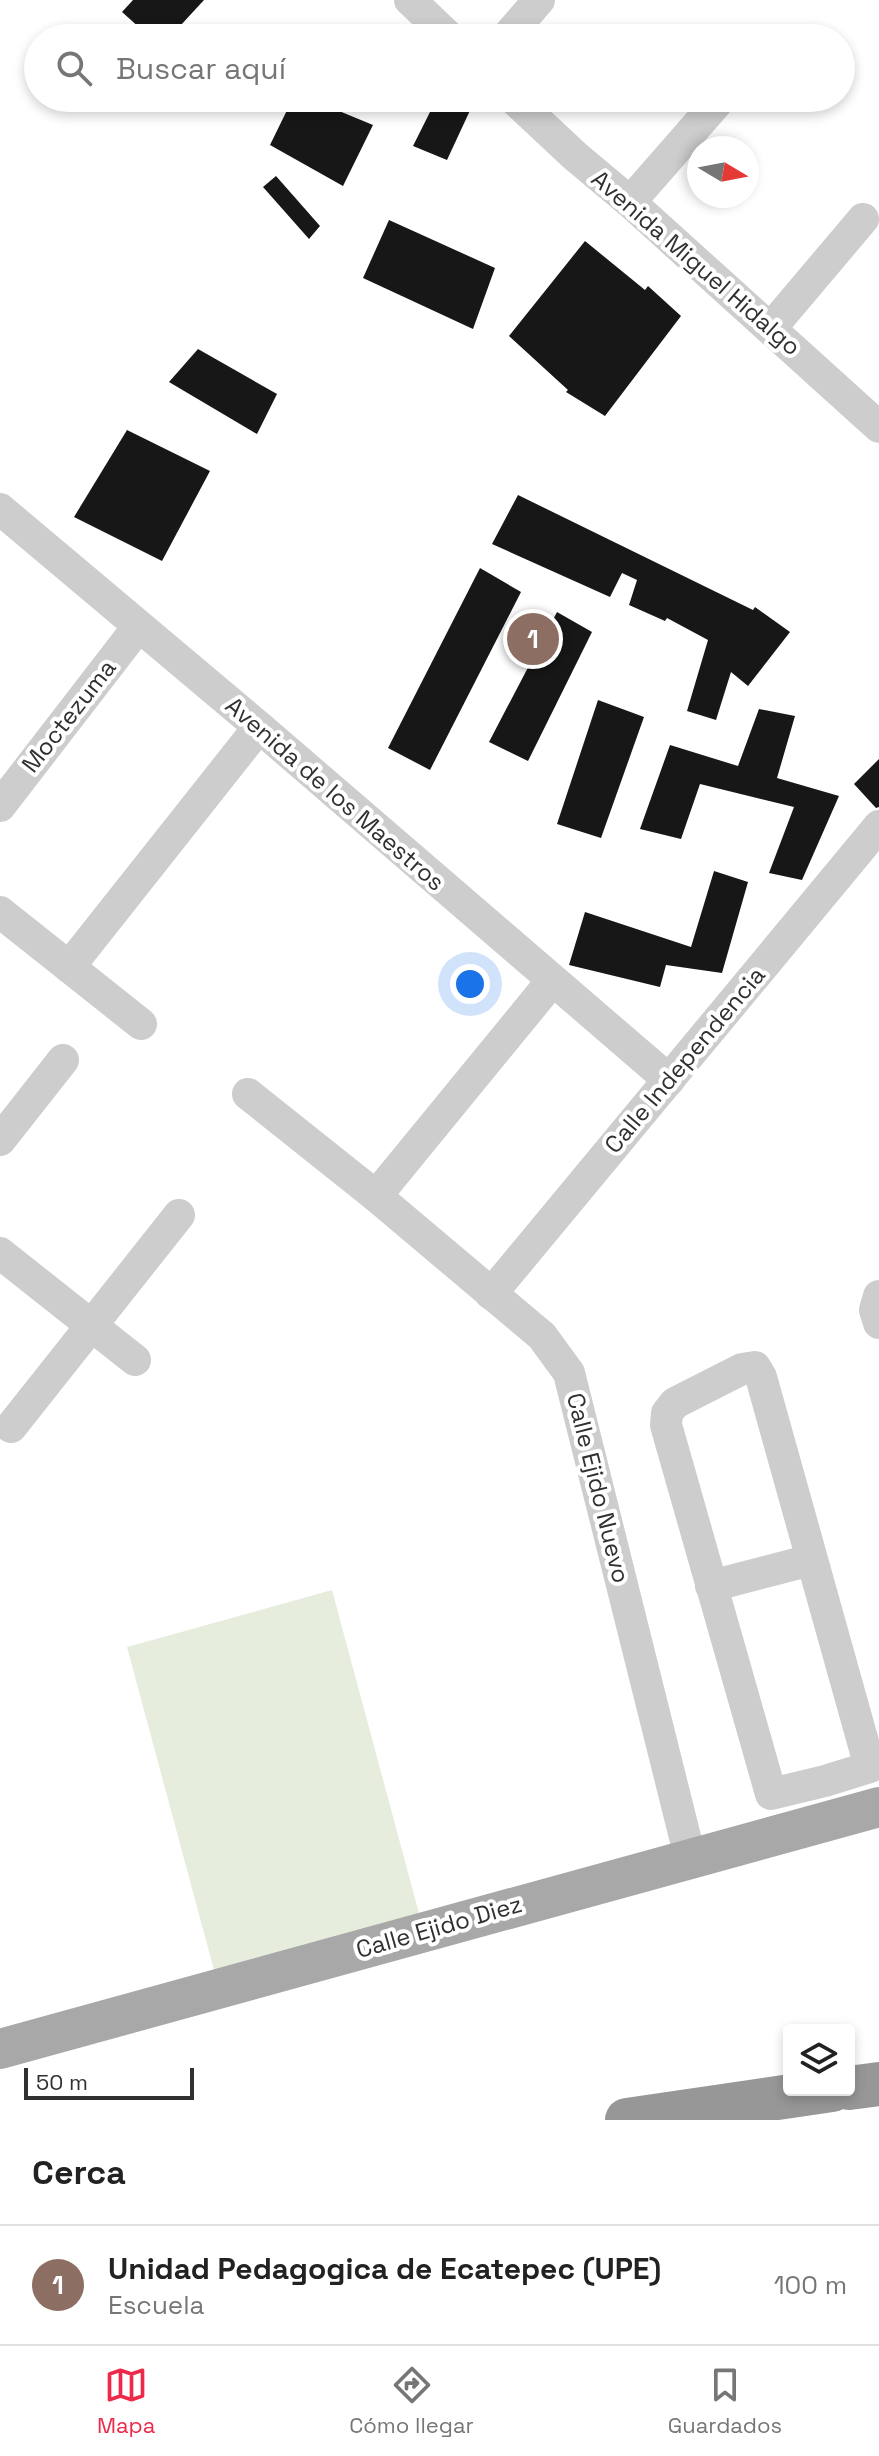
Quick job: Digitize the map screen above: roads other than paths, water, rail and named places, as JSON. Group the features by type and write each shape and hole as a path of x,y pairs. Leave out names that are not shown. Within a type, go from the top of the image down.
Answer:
{"highway":[{"path":"855,2087 879,2084"},
{"path":"627,2120 791,2096"}],"main road":[{"name":"Calle Ejido Diez","path":"0,2049 690,1857 830,1800 879,1807"}],"street":[{"path":"410,0 435,24"},
{"path":"518,24 539,0"},
{"name":"Avenida Miguel Hidalgo","path":"528,112 879,427"},
{"path":"630,202 709,112"},
{"path":"771,328 863,219"},
{"name":"Avenida de los Maestros","path":"0,510 259,727 669,1080"},
{"name":"Moctezuma","path":"0,806 138,627"},
{"path":"69,967 259,727"},
{"name":"Calle Independencia","path":"491,1294 879,826"},
{"path":"0,912 141,1024"},
{"path":"376,1196 552,981"},
{"path":"0,1140 63,1060"},
{"name":"Calle Ejido Nuevo","path":"248,1094 376,1196 542,1336 569,1373 690,1857"},
{"path":"11,1427 179,1215"},
{"path":"0,1253 135,1360"},
{"path":"879,1296 875,1310 879,1323"},
{"path":"755,1367 761,1377 811,1560 870,1767 830,1800 771,1794 666,1425 667,1413 675,1403 742,1369 755,1367"},
{"path":"711,1586 811,1560"}],"place":[{"name":"Unidad Pedagogica de Ecatepec (UPE)","path":"533,639"}]}
